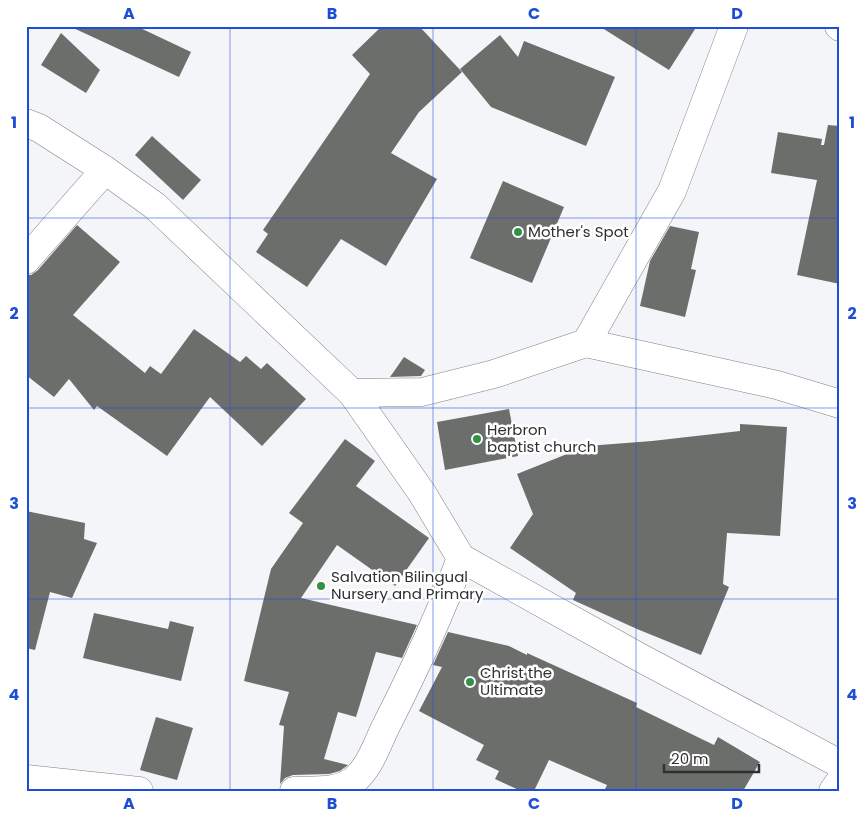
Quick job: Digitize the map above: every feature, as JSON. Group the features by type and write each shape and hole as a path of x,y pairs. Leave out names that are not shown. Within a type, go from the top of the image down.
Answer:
{"street":[{"path":"586,343 672,191 734,26"},
{"path":"26,123 38,128 105,170 155,206 352,393 422,494 461,558 639,657 840,764"},
{"path":"26,260 105,170"},
{"path":"352,393 422,392 494,374 586,343 777,386 840,404"},
{"path":"294,791 334,790 353,781 366,766 418,661 448,594 461,558"},
{"path":"26,779 139,791"},
{"path":"833,791 840,781"}],"building":[{"path":"69,26 136,26 191,52 179,77"},
{"path":"382,26 419,26 462,72 419,112 391,153 437,179 386,266 341,239 307,287 256,252 268,234 263,230 370,74 352,55"},
{"path":"599,26 697,26 669,70"},
{"path":"61,33 100,70 86,93 41,65"},
{"path":"500,35 518,57 524,41 615,77 586,146 491,107 460,69"},
{"path":"828,125 840,126 840,284 797,275 817,180 771,173 778,132 822,139 821,145 824,145"},
{"path":"152,136 201,180 183,200 135,155"},
{"name":"Mother's Spot","path":"503,181 564,207 532,283 470,258"},
{"path":"77,225 120,262 73,315 145,373 150,366 161,374 194,329 240,362 246,356 261,369 267,363 306,399 262,446 210,397 167,456 97,406 94,410 69,379 54,397 26,375 26,275 31,275 38,270"},
{"path":"670,226 699,232 691,269 696,270 685,317 640,306 650,261"},
{"path":"404,357 425,370 421,376 390,377"},
{"name":"Herbron baptist church","path":"509,409 518,456 445,470 437,422"},
{"path":"740,424 787,427 780,536 727,533 723,584 729,587 701,655 573,600 576,593 510,548 533,514 517,474 587,446 740,431"},
{"path":"345,439 375,461 356,486 429,538 395,586 337,545 301,598 417,625 402,658 376,652 356,717 338,712 324,759 348,765 340,771 329,774 293,775 285,778 280,784 284,726 279,725 289,692 244,681 271,569 303,523 289,513"},
{"path":"26,511 85,523 84,539 97,543 72,598 50,592 35,650 26,648"},
{"path":"94,613 168,629 170,621 194,627 181,681 83,658"},
{"path":"448,632 509,646 527,655 527,653 637,703 636,707 714,745 718,737 760,762 743,791 604,791 607,785 549,760 534,791 521,791 495,779 499,771 476,760 484,745 419,711 442,667 433,665"},
{"path":"156,717 193,728 177,780 140,770"}],"place":[{"name":"Mother's Spot","path":"518,232"},
{"name":"Herbron baptist church","path":"477,439"},
{"name":"Salvation Bilingual Nursery and Primary","path":"321,586"},
{"name":"Christ the Ultimate","path":"470,682"}]}
